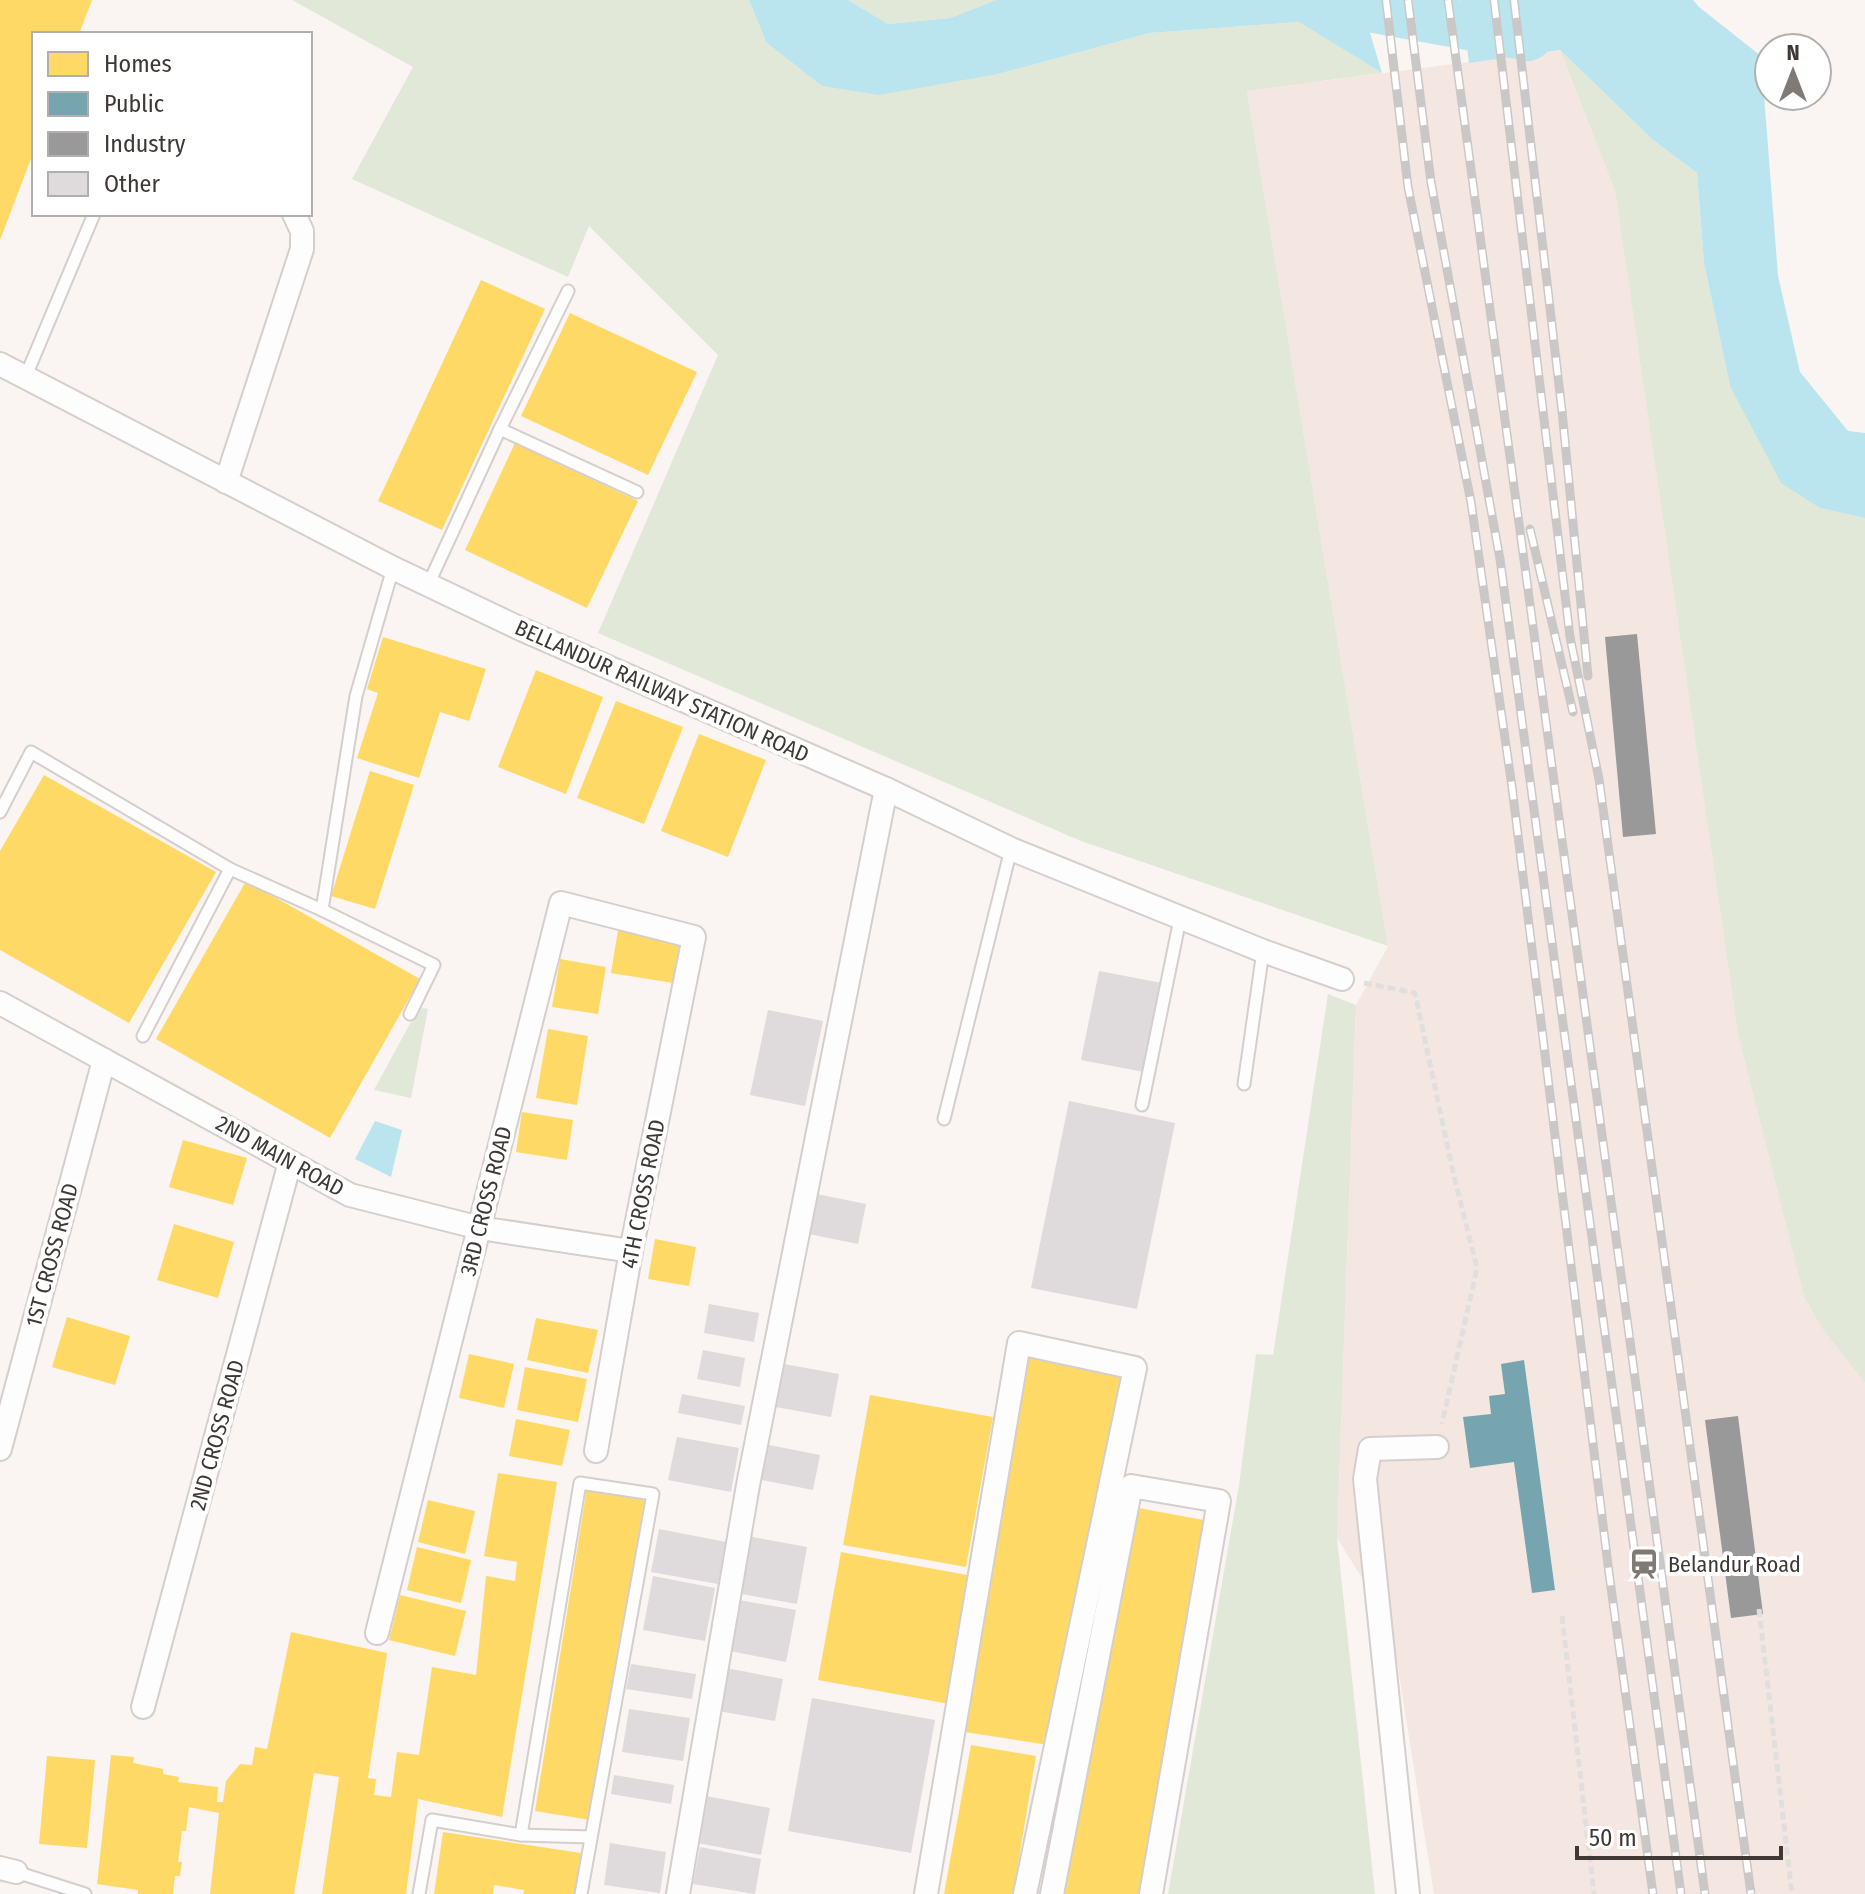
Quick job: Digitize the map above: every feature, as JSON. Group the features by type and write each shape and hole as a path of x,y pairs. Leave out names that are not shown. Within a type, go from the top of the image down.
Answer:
{"street":[{"path":"226,482 302,249 302,231 295,216"},
{"name":"BELLANDUR RAILWAY STATION ROAD","path":"0,364 393,568 521,629 886,789 1011,849 1180,919 1342,979"},
{"path":"678,1894 748,1485 886,789"},
{"name":"3RD CROSS ROAD","path":"377,1633 561,903 694,937"},
{"name":"4TH CROSS ROAD","path":"596,1451 631,1251 694,937"},
{"name":"2ND MAIN ROAD","path":"0,1003 350,1195 480,1228 631,1251"},
{"name":"1ST CROSS ROAD","path":"0,1449 104,1060"},
{"name":"2ND CROSS ROAD","path":"143,1707 290,1162"},
{"path":"926,1894 1019,1343 1135,1368 1025,1894"},
{"path":"1408,1894 1365,1479 1370,1449 1437,1447"},
{"path":"1052,1894 1131,1486 1219,1501 1151,1894"}],"lane":[{"path":"25,378 93,216"},
{"path":"428,585 568,291"},
{"path":"500,429 637,492"},
{"path":"322,910 356,696 393,568"},
{"path":"0,812 31,752 230,869 434,965 410,1014"},
{"path":"944,1119 1011,849"},
{"path":"143,1036 230,869"},
{"path":"1142,1105 1180,919"},
{"path":"1244,1084 1263,951"},
{"path":"521,1835 580,1483 653,1494 581,1894"},
{"path":"419,1894 432,1820 521,1835 591,1837"},
{"path":"8,1870 85,1894"}],"path":[{"path":"1342,979 1415,993 1477,1268 1437,1447"},
{"path":"1759,1609 1792,1894"},
{"path":"1562,1616 1594,1894"}],"shaded area":[{"path":"1560,50 1615,191 1738,1034 1804,1297 1823,1330 1865,1383 1865,1894 1434,1894 1391,1624 1337,1538 1356,1005 1388,946 1247,91"}],"green space":[{"path":"292,0 749,0 766,42 998,74 1150,33 1300,22 1382,73 1247,91 1388,946 1081,841 598,633 718,355 589,226 568,277 352,179 413,67"},
{"path":"848,0 996,0 950,18 888,24"},
{"path":"1560,50 1653,140 1697,173 1704,263 1730,386 1820,508 1865,518 1865,1383 1823,1330 1804,1297 1738,1034 1615,191"},
{"path":"1328,994 1356,1005 1337,1538 1375,1894 1168,1894 1239,1485 1256,1354 1273,1355"},
{"path":"419,1007 428,1009 411,1098 374,1090"}],"water":[{"path":"749,0 848,0 888,24 950,18 996,0 1360,0 1382,73 1299,22 1150,33 998,74 879,95 822,86 766,42"},
{"path":"1461,0 1693,0 1753,50 1753,112 1765,112 1778,276 1800,372 1848,431 1865,433 1865,518 1820,508 1781,483 1730,386 1704,263 1697,173 1653,140 1560,50 1469,63"},
{"path":"375,1121 402,1130 391,1177 355,1159"}],"building: Homes":[{"path":"0,0 92,0 80,32 32,32 32,156 0,240"},
{"path":"481,280 545,309 442,530 378,501"},
{"path":"570,313 697,372 648,475 521,416"},
{"path":"515,443 638,501 587,608 465,550"},
{"path":"383,637 486,669 469,721 440,712 419,778 357,758 378,693 367,689"},
{"path":"536,670 603,697 566,794 498,767"},
{"path":"616,701 683,727 644,824 577,798"},
{"path":"699,734 766,760 728,857 661,831"},
{"path":"370,771 414,785 375,909 331,896"},
{"path":"44,775 216,872 129,1023 0,950 0,851"},
{"path":"246,881 420,979 330,1138 156,1039"},
{"path":"618,930 680,940 673,983 611,973"},
{"path":"560,959 606,967 598,1014 552,1007"},
{"path":"548,1029 588,1036 577,1105 536,1098"},
{"path":"522,1112 573,1120 567,1160 516,1152"},
{"path":"183,1140 247,1158 233,1205 169,1187"},
{"path":"174,1224 234,1242 218,1298 157,1280"},
{"path":"655,1239 696,1247 689,1286 648,1279"},
{"path":"67,1317 130,1336 115,1385 52,1367"},
{"path":"536,1318 598,1330 588,1373 527,1360"},
{"path":"469,1354 514,1364 504,1408 459,1398"},
{"path":"1026,1355 1124,1374 1049,1745 965,1732"},
{"path":"525,1367 587,1379 578,1422 517,1410"},
{"path":"870,1395 993,1417 966,1567 843,1545"},
{"path":"516,1419 570,1430 562,1466 509,1456"},
{"path":"498,1473 557,1482 502,1817 418,1799 406,1894 322,1894 339,1777 314,1773 294,1894 210,1894 219,1813 189,1807 186,1831 182,1831 178,1862 182,1862 180,1876 175,1876 173,1894 138,1894 138,1890 97,1884 111,1755 134,1757 133,1763 163,1769 163,1774 179,1777 178,1782 218,1787 217,1802 223,1802 226,1781 240,1764 252,1765 255,1747 267,1749 291,1632 387,1653 368,1778 376,1779 374,1795 391,1797 397,1752 419,1755 432,1667 476,1675 486,1576 515,1581 517,1562 484,1556"},
{"path":"587,1488 645,1497 590,1820 535,1811"},
{"path":"428,1500 475,1511 465,1554 418,1542"},
{"path":"1122,1505 1220,1523 1152,1894 1051,1894"},
{"path":"417,1547 471,1560 461,1603 407,1590"},
{"path":"841,1552 973,1576 950,1704 818,1680"},
{"path":"400,1595 466,1611 455,1656 389,1640"},
{"path":"971,1745 1036,1756 1013,1894 944,1894"},
{"path":"47,1756 95,1760 87,1848 39,1844"},
{"path":"443,1832 581,1853 575,1894 523,1894 524,1890 494,1885 493,1894 434,1894"}],"building: Public":[{"path":"1524,1360 1555,1590 1532,1593 1514,1462 1470,1468 1463,1417 1491,1414 1489,1396 1505,1394 1501,1364"}],"building: Industry":[{"path":"1637,634 1656,834 1623,837 1605,637"},
{"path":"1738,1416 1763,1614 1731,1618 1705,1420"}],"building: Other":[{"path":"1099,971 1162,983 1144,1072 1081,1060"},
{"path":"768,1010 823,1021 805,1106 750,1095"},
{"path":"1069,1101 1175,1123 1137,1309 1031,1288"},
{"path":"817,1194 866,1204 858,1244 809,1234"},
{"path":"709,1304 759,1313 754,1342 704,1333"},
{"path":"703,1350 745,1358 740,1387 697,1379"},
{"path":"784,1364 839,1374 831,1417 776,1407"},
{"path":"682,1394 745,1406 741,1425 678,1413"},
{"path":"677,1437 739,1448 731,1492 668,1480"},
{"path":"764,1444 820,1455 813,1490 757,1479"},
{"path":"659,1529 726,1542 718,1584 651,1572"},
{"path":"747,1536 807,1547 797,1604 736,1593"},
{"path":"653,1576 715,1588 705,1641 643,1630"},
{"path":"739,1600 796,1610 786,1662 730,1651"},
{"path":"631,1664 696,1674 692,1699 626,1689"},
{"path":"726,1668 783,1679 775,1721 718,1711"},
{"path":"812,1698 935,1720 911,1853 788,1831"},
{"path":"629,1709 690,1718 683,1761 622,1752"},
{"path":"614,1775 674,1785 671,1804 611,1794"},
{"path":"706,1796 770,1808 761,1855 697,1843"},
{"path":"610,1843 666,1852 660,1893 604,1885"},
{"path":"700,1847 761,1859 755,1894 693,1884"}],"waterway":[{"path":"1324,0 1528,37"}],"railway":[{"path":"1386,0 1408,187 1471,502 1512,787 1609,1573 1653,1894"},
{"path":"1408,0 1431,182 1500,559 1681,1894"},
{"path":"1448,0 1705,1894"},
{"path":"1494,0 1570,637 1599,779 1751,1894"},
{"path":"1514,0 1562,411 1588,676"},
{"path":"1530,529 1573,712"}],"place":[{"name":"Belandur Road","path":"1644,1564"}]}
